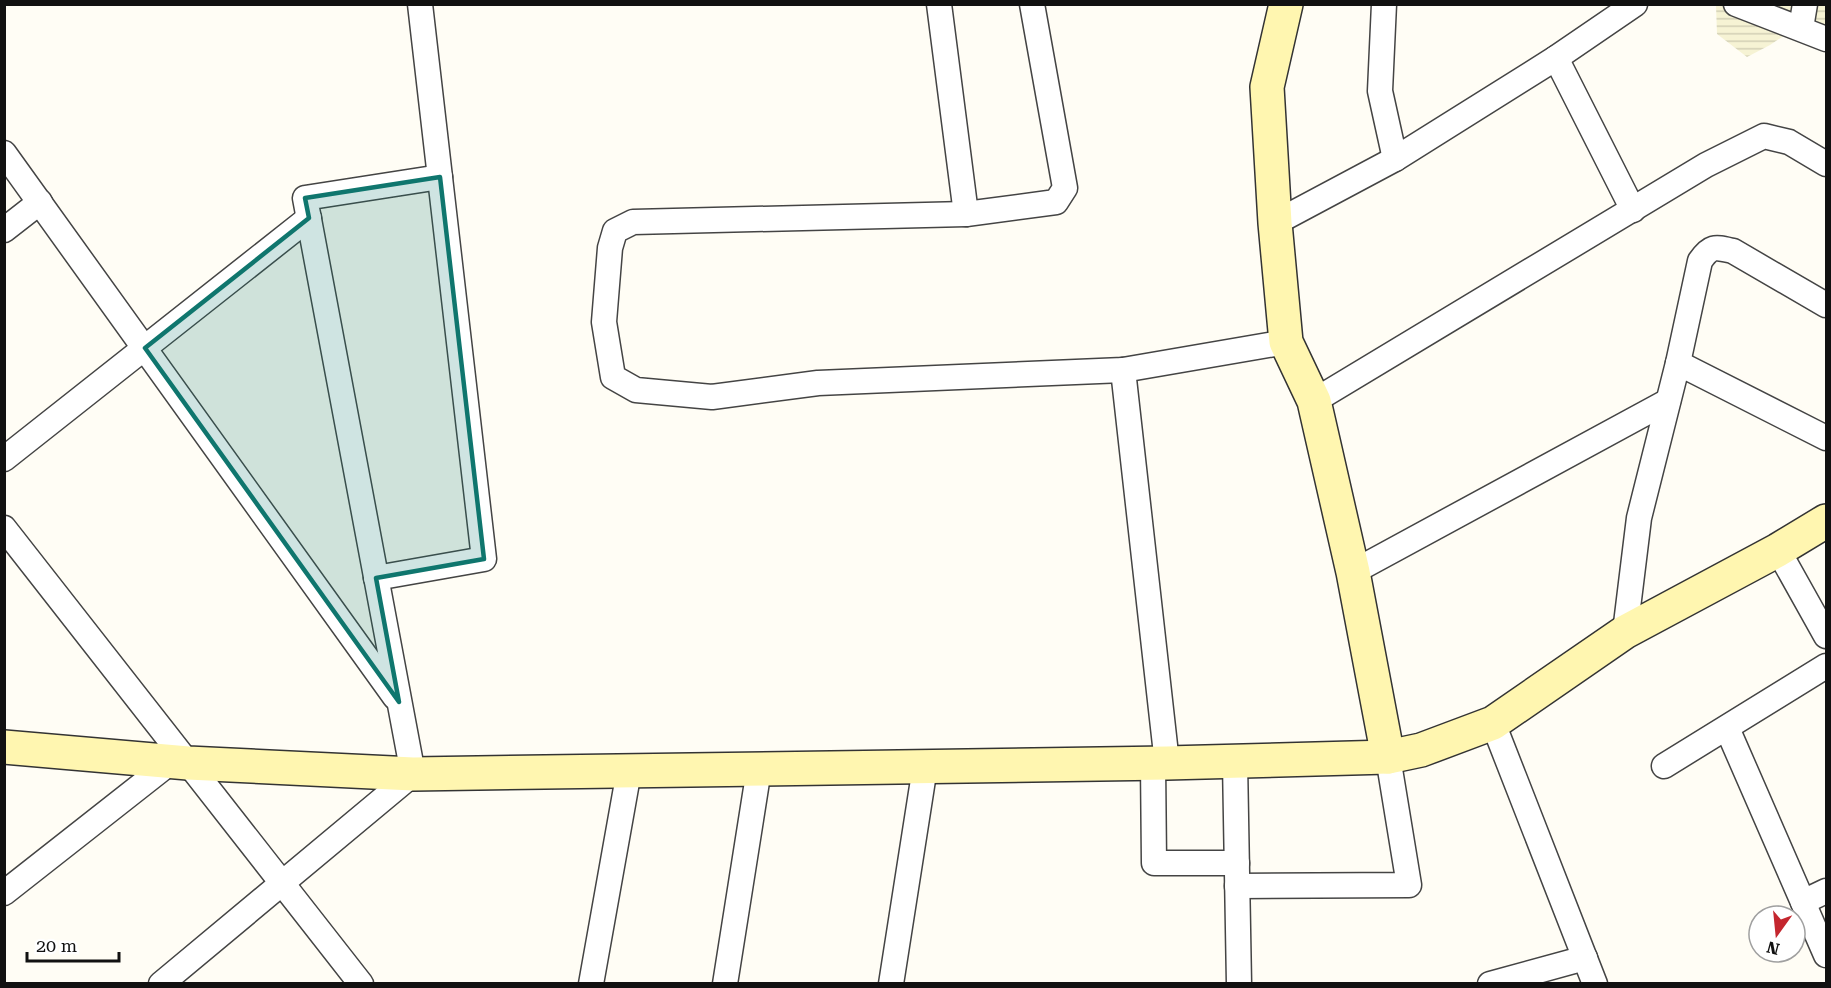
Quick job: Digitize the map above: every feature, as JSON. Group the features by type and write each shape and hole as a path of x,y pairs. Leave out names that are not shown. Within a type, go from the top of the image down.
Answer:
{"street":[{"path":"376,578 484,559 420,4"},
{"path":"939,4 966,214"},
{"path":"1032,4 1065,188 1056,202 966,214 633,222 615,231 610,248 604,322 613,377 636,390 712,397 818,383 1123,370 1286,342"},
{"path":"1123,370 1160,763 1154,863 1237,874 1408,885 1388,757 1353,572 1314,401 1286,342 1275,223 1267,87 1286,4"},
{"path":"1384,4 1380,91 1395,159"},
{"path":"1275,223 1395,159 1556,58 1635,4"},
{"path":"1736,4 1803,16 1827,39"},
{"path":"1556,58 1634,210"},
{"path":"1314,401 1706,165 1764,136 1789,142 1827,164"},
{"path":"4,153 399,702"},
{"path":"412,774 304,198 440,177"},
{"path":"4,230 40,202"},
{"path":"4,459 309,218"},
{"path":"1625,632 1639,518 1678,363 1700,261 1707,250 1716,247 1733,251 1827,305"},
{"path":"1678,363 1827,438"},
{"path":"1353,572 1668,401"},
{"path":"4,747 180,762 412,774 1235,762 1388,757 1421,750 1493,723 1625,632 1779,550 1827,521"},
{"path":"4,528 180,762 282,883 361,984"},
{"path":"1779,550 1827,636"},
{"path":"1664,766 1827,666"},
{"path":"1493,723 1595,984"},
{"path":"1727,728 1827,955"},
{"path":"4,892 180,762"},
{"path":"1235,762 1239,984"},
{"path":"891,984 925,767"},
{"path":"725,984 759,769"},
{"path":"591,984 629,771"},
{"path":"160,984 412,774"},
{"path":"1803,902 1827,891"},
{"path":"1490,984 1585,958"}],"highlighted area":[{"path":"440,177 484,559 376,578 399,702 145,348 309,218 305,198"}],"shaded area":[{"path":"1716,5 1826,5 1826,30 1809,19 1747,57 1717,34"}]}
